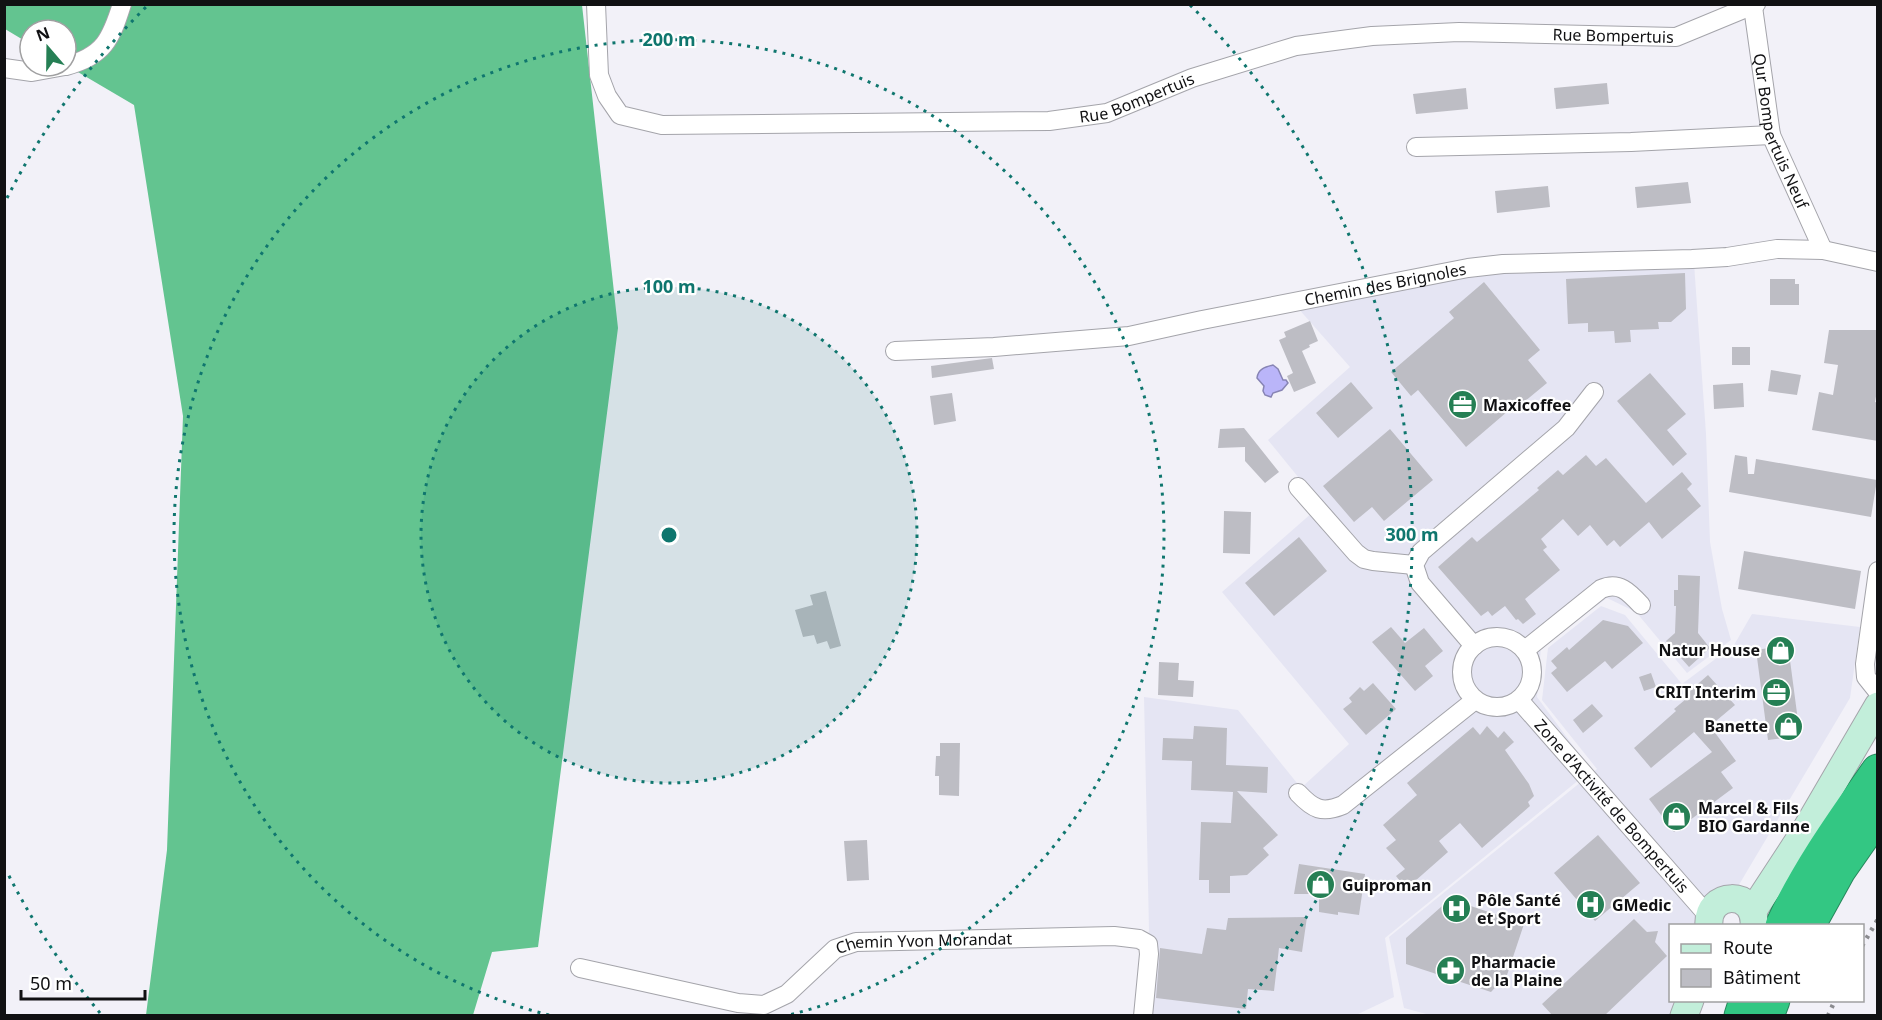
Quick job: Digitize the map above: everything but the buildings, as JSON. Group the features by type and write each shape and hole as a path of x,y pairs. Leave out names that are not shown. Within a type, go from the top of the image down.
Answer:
{"highway":[{"path":"1783,924 1792,903 1837,830 1878,771"},
{"path":"1809,924 1839,870 1878,814"}],"street":[{"path":"78,63 106,44 122,4"},
{"name":"Rue Bompertuis","path":"596,4 599,75 607,96 620,115 662,125 1049,121 1107,113 1192,78 1296,46 1372,36 1459,33 1676,37 1755,6"},
{"name":"Qur Bompertuis Neuf","path":"1755,6 1771,135 1823,250"},
{"path":"1416,147 1632,142 1771,135"},
{"name":"Chemin des Brignoles","path":"895,351 994,347 1130,336 1202,320 1491,265 1692,259 1727,257 1777,249 1823,250 1878,262"},
{"path":"1474,646 1420,583 1414,566 1421,552 1566,428 1594,393"},
{"path":"1298,487 1356,553 1364,559 1414,566"},
{"path":"1878,571 1865,664 1866,676 1878,692"},
{"path":"1525,650 1607,586 1618,586 1628,591 1641,605"},
{"path":"1506,638 1516,642 1525,650 1533,670 1532,682 1527,692 1519,700 1509,706 1497,708 1485,706 1468,693 1461,673 1463,663 1467,653 1483,639 1506,638"},
{"path":"1298,793 1308,804 1321,810 1333,810 1343,805 1475,700"},
{"name":"Zone d'Activité de Bompertuis","path":"1519,700 1707,918"},
{"path":"1707,918 1716,904 1727,898 1748,912 1798,842 1827,795 1857,738 1878,706"},
{"path":"1827,795 1878,724"},
{"name":"Chemin Yvon Morandat","path":"580,968 738,1003 764,1005 787,994 835,949 856,942 1114,936 1139,939 1148,944 1143,1016"}],"shaded area":[{"path":"1694,263 1706,434 1710,542 1722,609 1731,640 1687,673 1636,612 1607,598 1541,646 1537,697 1591,770 1385,938 1394,997 1356,1015 1135,1016 1149,930 1144,697 1238,710 1301,788 1349,744 1222,592 1321,505 1268,440 1350,367 1297,307 1477,271"},
{"path":"1273,365 1278,369 1283,380 1288,383 1282,390 1273,393 1271,397 1265,395 1264,386 1257,378 1260,370"},
{"path":"1601,606 1625,615 1682,684 1734,645 1752,614 1860,627 1850,698 1740,883 1731,895 1711,900 1696,924 1669,924 1669,1002 1680,1002 1673,1015 1430,1015 1404,1008 1389,937 1597,769 1542,700 1548,648"}],"green space":[{"path":"5,4 582,5 618,328 538,947 492,952 473,1015 146,1015 167,850 183,416 134,105 78,72 78,18 18,18 18,37 5,29"}],"railway":[{"path":"1864,943 1878,919"},
{"path":"1828,1016 1834,1002"}],"place":[{"name":"Maxicoffee","path":"1462,405"},
{"name":"Natur House","path":"1781,650"},
{"name":"CRIT Interim","path":"1777,692"},
{"name":"Banette","path":"1789,726"},
{"name":"Marcel & Fils BIO Gardanne","path":"1677,817"},
{"name":"Guiproman","path":"1321,885"},
{"name":"GMedic","path":"1591,905"},
{"name":"Pôle Santé et Sport","path":"1456,909"},
{"name":"Pharmacie de la Plaine","path":"1450,971"}]}
